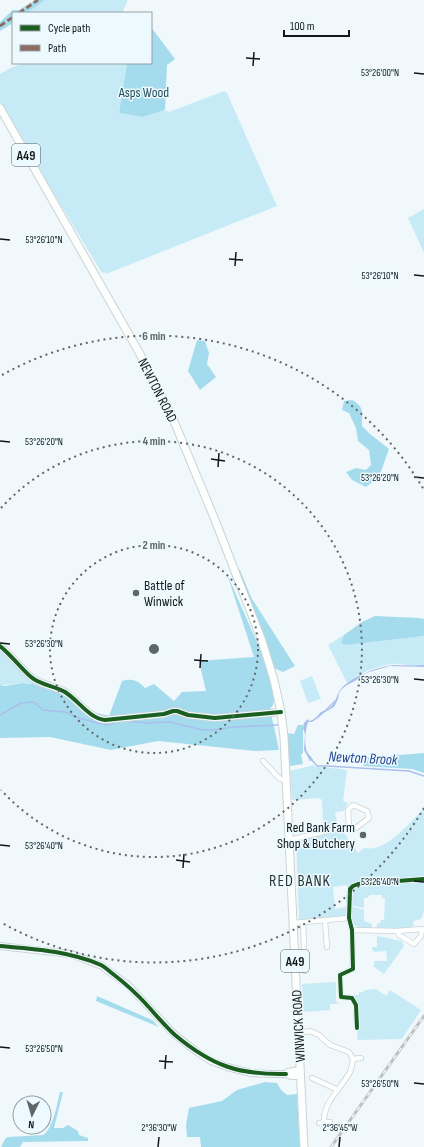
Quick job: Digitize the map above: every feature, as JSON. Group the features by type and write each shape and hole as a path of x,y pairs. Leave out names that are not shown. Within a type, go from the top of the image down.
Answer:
{"main road":[{"name":"NEWTON ROAD","path":"0,108 140,354 171,414 215,520 262,641 274,680 281,712 284,737"},
{"path":"0,646 10,654 33,678 66,693 93,716 100,719 106,720 164,714 173,711 188,715 214,718 281,712"},
{"name":"WINWICK ROAD","path":"284,737 304,1147"},
{"path":"0,946 71,954 102,966 128,985 174,1034 197,1052 227,1067 250,1073 300,1073"}],"street":[{"path":"263,761 279,778 286,782"},
{"path":"289,840 349,826 348,810 353,805 367,811 369,814 369,818 354,829"},
{"path":"357,1028 356,1005 352,998 341,997 340,975 353,970 352,930 349,918 350,889 358,884 424,879"},
{"path":"293,923 349,918"},
{"path":"325,921 327,947"},
{"path":"303,923 305,971"},
{"path":"352,930 397,931 422,929 421,936 414,944 399,935 397,931"},
{"path":"298,1033 310,1031 319,1034 330,1045 349,1052 353,1059 350,1070 338,1090 332,1096 324,1115 324,1122"},
{"path":"353,1059 361,1058"},
{"path":"312,1078 338,1090"}],"shaded area":[{"path":"45,0 128,0 122,12 28,12"},
{"path":"21,64 127,64 119,113 143,117 165,110 169,112 224,91 227,93 277,206 106,274 105,272 102,273 0,105 0,74"},
{"path":"424,209 424,253 408,218"},
{"path":"344,635 341,643 346,645 424,636 424,665 415,666 396,664 381,666 362,673 347,683 328,645"},
{"path":"0,648 43,687 26,683 0,685"},
{"path":"394,665 424,665 424,667 390,666 366,673 342,689 334,707 312,722 308,722 305,741 307,752 313,760 310,761 304,750 304,723 308,719 309,721 313,720 321,712 332,706 341,689 358,676 373,670"},
{"path":"312,676 321,699 308,703 300,681"},
{"path":"314,765 315,767 347,770 343,801 348,803 344,811 335,812 338,827 328,829 323,823 322,800 319,798 292,800 290,771"},
{"path":"424,808 424,876 355,883 350,886 348,904 346,904 347,885 333,887 335,909 347,907 345,916 299,920 296,841 342,830 358,853 364,848 373,848 387,843 401,832"},
{"path":"424,878 424,911 421,919 413,921 414,926 410,928 377,929 377,924 380,923 381,920 384,920 385,898 382,898 382,895 370,895 367,898 364,898 364,908 350,905 352,891 358,886"},
{"path":"351,906 364,910 364,921 372,924 372,928 368,929 358,927 352,923 350,918"},
{"path":"377,936 402,941 404,946 384,974 374,967 374,961 387,961 386,951 374,952 372,950 372,947 377,947"},
{"path":"336,982 336,1001 339,1004 330,1004 330,1010 303,1012 302,984"},
{"path":"376,989 386,996 390,990 421,1010 402,1039 357,1040 357,1003 353,1003 353,995 359,995 359,992 363,992 365,990"}],"green space":[{"path":"35,0 45,0 28,12 12,12 12,24 0,31 0,22 13,10 19,10"},
{"name":"Asps Wood","path":"152,28 175,59 167,65 165,110 143,117 119,113 127,64 152,64"},
{"path":"197,340 205,341 209,353 207,364 216,377 200,390 188,371"},
{"path":"352,400 361,408 362,426 389,449 379,477 366,487 352,480 346,472 356,468 366,470 371,465 369,450 358,441 356,428 349,413 342,410 344,401"},
{"path":"240,570 252,599 295,666 283,672 274,668 238,571"},
{"path":"227,574 267,665 274,701 270,709 279,750 255,751 158,741 111,750 50,737 0,738 0,685 5,686 22,683 33,684 73,699 85,710 109,716 122,681 135,680 145,688 154,684 174,701 182,692 206,691 199,661 254,657"},
{"path":"375,616 424,619 424,636 346,645 341,643 344,635 362,622"},
{"path":"298,725 303,725 303,753 301,755 303,764 290,766 286,733 294,734"},
{"path":"424,753 424,773 412,769 363,766 364,758"},
{"path":"97,996 152,1020 159,1027 96,1001"},
{"path":"265,1082 277,1083 281,1090 287,1095 297,1094 300,1147 201,1147 200,1137 187,1137 186,1125 189,1108 222,1101 237,1090"},
{"path":"60,1092 63,1092 54,1128 63,1128 68,1125 78,1131 79,1135 88,1138 88,1141 23,1142 20,1147 1,1147 5,1139 8,1137 52,1135 52,1122"}],"waterway":[{"name":"Newton Brook","path":"325,711 335,701"},
{"name":"Newton Brook","path":"0,715 21,703 34,702 43,710 65,712 82,719 106,725 121,721"},
{"name":"Newton Brook","path":"124,721 148,723 170,722 203,730 278,725"},
{"name":"Newton Brook","path":"311,759 317,766 409,771 424,776"}],"railway":[{"path":"331,1147 424,1016"}],"marked path":[{"path":"20,12 38,0"},
{"path":"0,26 12,18"}],"cycle path":[{"path":"0,646 35,680 65,692 89,713 99,719 105,720 164,714 173,711 188,715 215,718 281,712"},
{"path":"357,1028 356,1005 352,998 341,997 340,975 353,969 352,930 349,918 350,889 358,884 424,879"},
{"path":"0,946 64,954 89,960 101,965 134,992 175,1035 188,1046 201,1054 214,1061 240,1070 254,1073 286,1074"}],"place":[{"name":"Battle of Winwick","path":"136,593"},
{"name":"Red Bank Farm Shop & Butchery","path":"363,835"}],"district":[{"name":"RED BANK","path":"300,880"}]}
